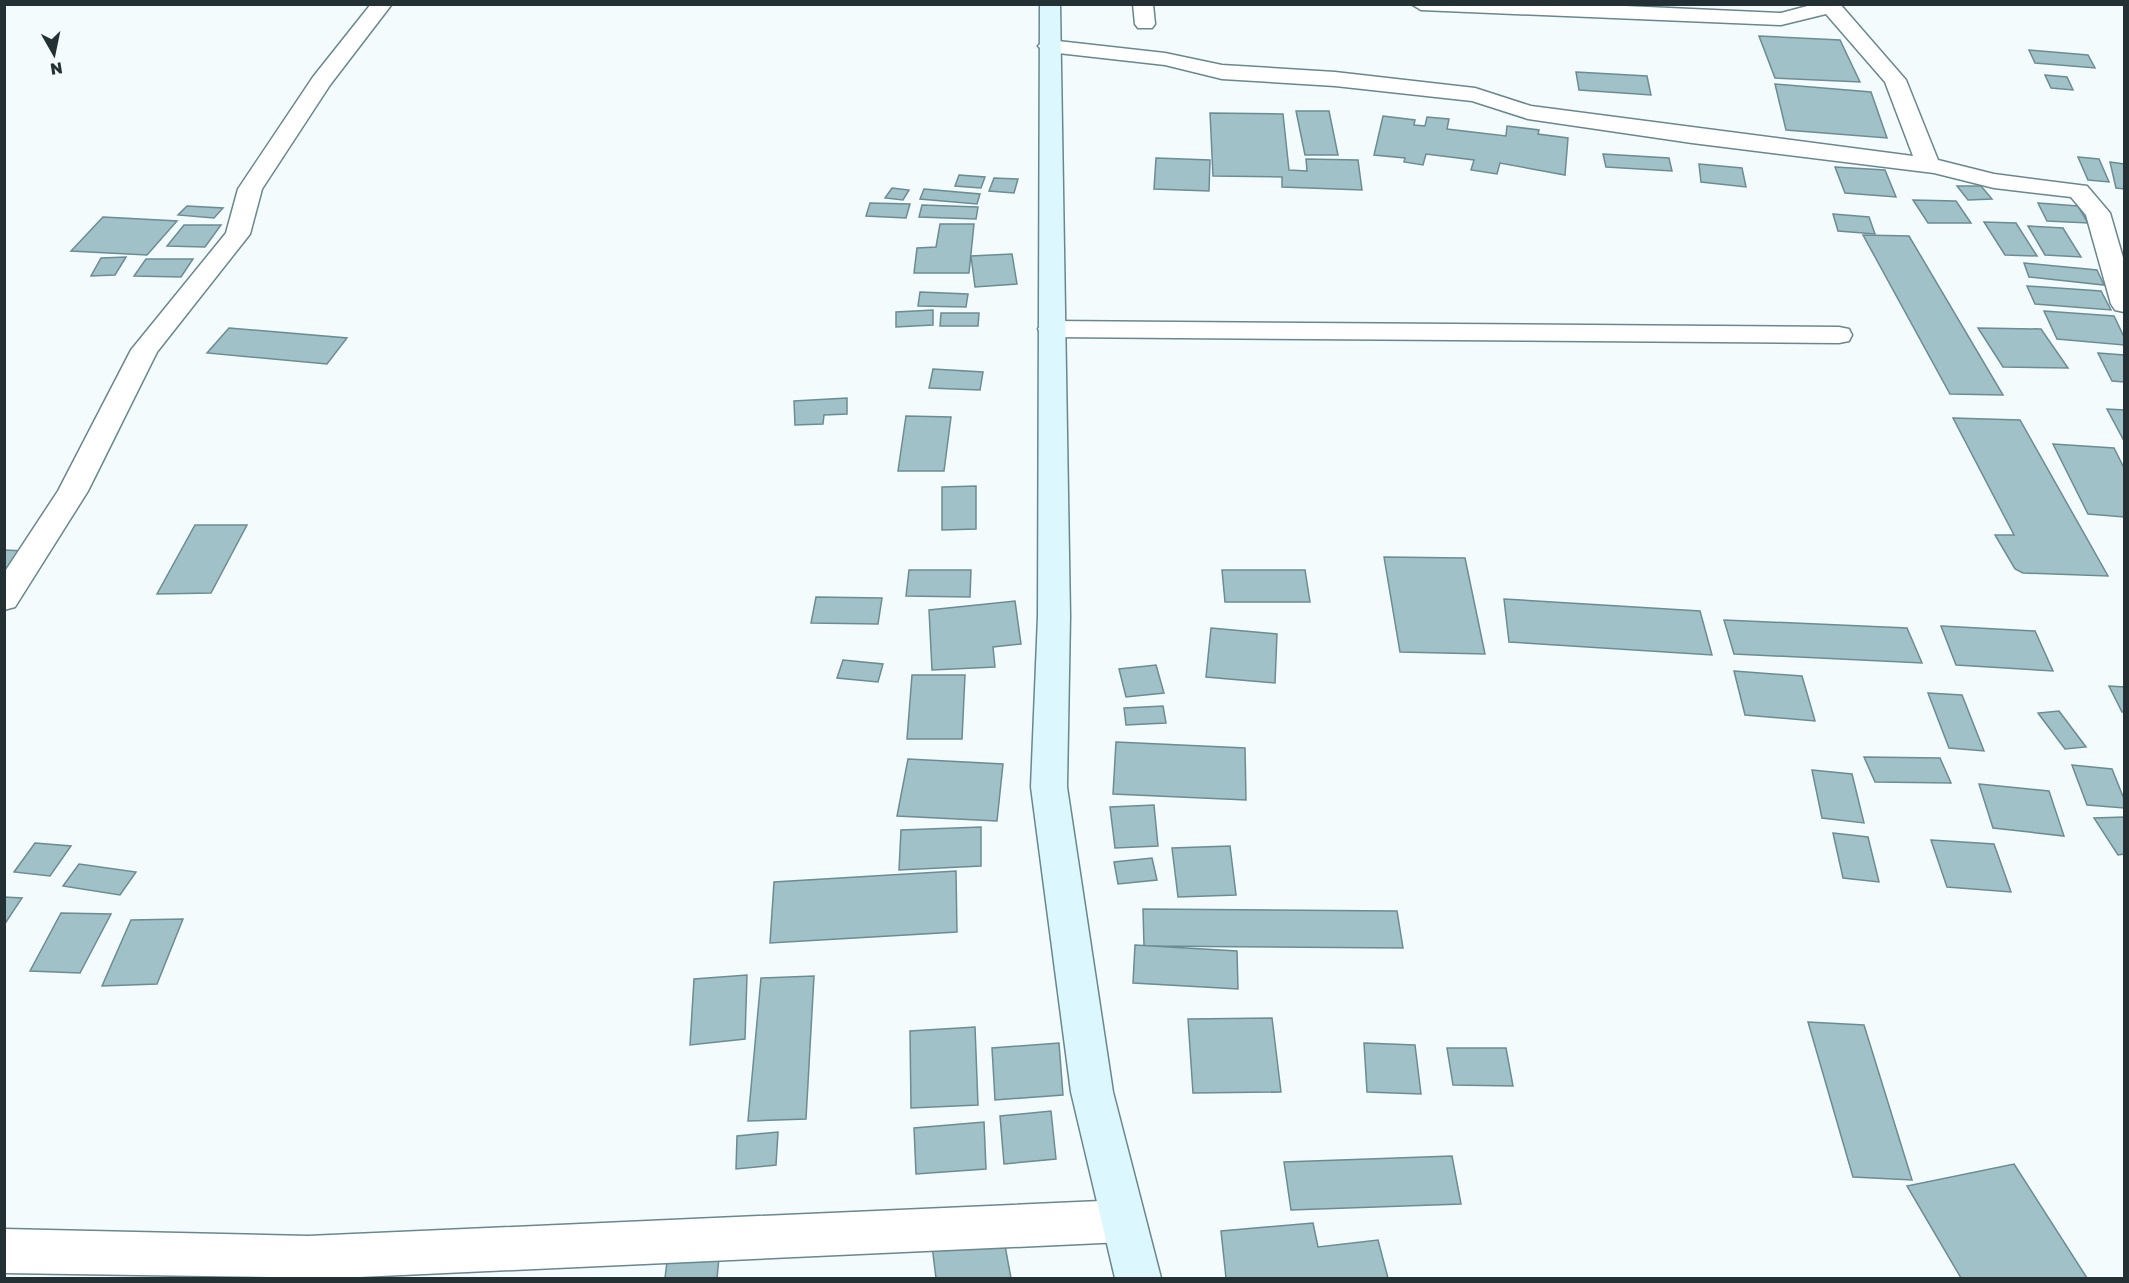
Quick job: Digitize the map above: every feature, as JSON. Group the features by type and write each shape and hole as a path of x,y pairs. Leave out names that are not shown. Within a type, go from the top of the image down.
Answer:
{"main road":[{"path":"1050,4 1053,616 1049,787 1092,1092 1138,1278"}],"street":[{"path":"4,599 73,491 145,350 238,234 250,189 321,82 382,4"},
{"path":"1421,4 1781,20 1829,6 1895,80 1928,165"},
{"path":"1049,46 1165,59 1222,72 1335,79 1475,96 1528,112 1692,136 1928,165 1994,181 2078,191 2098,213 2124,304"},
{"path":"1051,328 1839,334"},
{"path":"4,1251 308,1258 1123,1221"}],"building":[{"path":"1759,36 1840,40 1860,82 1775,78"},
{"path":"2029,50 2088,55 2095,68 2035,63"},
{"path":"1576,72 1647,76 1651,95 1579,90"},
{"path":"2045,75 2067,77 2073,90 2051,88"},
{"path":"1775,84 1871,92 1887,138 1786,130"},
{"path":"1296,111 1329,111 1338,155 1305,155"},
{"path":"1210,113 1283,114 1289,170 1307,171 1306,159 1358,160 1362,190 1282,187 1282,177 1213,176"},
{"path":"1383,116 1415,120 1414,125 1425,126 1427,117 1449,119 1447,129 1506,136 1507,126 1539,130 1538,134 1568,138 1565,175 1500,163 1497,174 1471,170 1474,160 1426,154 1423,165 1404,162 1405,158 1374,155"},
{"path":"1603,154 1669,158 1672,171 1606,167"},
{"path":"2078,157 2099,159 2109,182 2088,180"},
{"path":"1156,158 1210,160 1209,191 1154,189"},
{"path":"2110,162 2124,164 2124,189 2116,188"},
{"path":"1699,164 1742,168 1746,187 1701,182"},
{"path":"1835,167 1885,170 1896,197 1845,193"},
{"path":"959,175 985,177 981,188 955,186"},
{"path":"994,178 1018,179 1014,193 989,191"},
{"path":"1957,186 1981,186 1992,199 1968,200"},
{"path":"892,188 909,190 903,200 885,198"},
{"path":"924,189 980,194 977,204 920,199"},
{"path":"1913,200 1956,201 1971,223 1928,223"},
{"path":"870,203 910,204 906,218 866,216"},
{"path":"2038,203 2078,206 2088,223 2047,221"},
{"path":"922,205 978,207 976,219 919,217"},
{"path":"187,206 223,208 214,218 178,215"},
{"path":"1833,214 1869,217 1875,234 1838,231"},
{"path":"103,217 177,221 147,255 71,251"},
{"path":"1984,222 2016,223 2037,256 2005,255"},
{"path":"940,224 974,224 969,273 914,273 917,248 936,247"},
{"path":"184,225 221,225 205,247 167,246"},
{"path":"2028,226 2063,228 2081,257 2045,255"},
{"path":"1863,235 1909,236 2003,395 1950,394"},
{"path":"1012,254 1017,284 975,287 971,256"},
{"path":"126,257 115,275 91,276 101,258"},
{"path":"146,259 193,259 181,277 134,276"},
{"path":"2024,263 2097,270 2104,285 2029,277"},
{"path":"2027,286 2101,291 2111,310 2035,304"},
{"path":"920,292 968,294 966,307 918,306"},
{"path":"933,310 933,325 896,327 896,312"},
{"path":"2044,311 2114,316 2124,337 2124,345 2057,339"},
{"path":"941,313 979,313 978,326 940,326"},
{"path":"229,328 347,338 327,364 207,353"},
{"path":"1978,328 2041,329 2068,368 2003,367"},
{"path":"2098,353 2124,355 2124,382 2112,381"},
{"path":"933,369 983,372 980,390 929,388"},
{"path":"847,398 847,414 824,415 823,424 795,425 794,401"},
{"path":"2107,409 2124,410 2124,441"},
{"path":"906,416 951,417 944,471 898,471"},
{"path":"1953,418 2020,420 2108,576 2023,573 2015,569 1995,535 2014,535"},
{"path":"2053,444 2114,448 2124,468 2124,517 2088,514"},
{"path":"976,486 976,529 942,530 942,487"},
{"path":"195,525 247,525 211,593 157,594"},
{"path":"4,550 25,551 4,575"},
{"path":"1384,557 1465,558 1485,654 1400,652"},
{"path":"909,570 971,570 970,597 906,596"},
{"path":"1222,570 1305,570 1310,602 1225,602"},
{"path":"816,597 882,598 878,624 811,623"},
{"path":"1504,599 1700,611 1712,655 1509,642"},
{"path":"1015,601 1021,644 993,647 995,667 932,670 929,610"},
{"path":"1724,620 1907,628 1922,663 1734,654"},
{"path":"1941,626 2035,631 2053,671 1956,665"},
{"path":"1211,628 1277,634 1275,683 1206,677"},
{"path":"843,660 883,664 878,682 837,678"},
{"path":"1156,665 1164,693 1126,697 1119,669"},
{"path":"1734,671 1802,676 1815,721 1745,715"},
{"path":"912,675 965,675 962,739 907,739"},
{"path":"2109,686 2124,687 2124,712 2122,712"},
{"path":"1928,693 1962,695 1984,751 1949,748"},
{"path":"1163,706 1166,723 1126,725 1124,708"},
{"path":"2059,711 2086,747 2065,749 2038,713"},
{"path":"1116,742 1245,748 1246,800 1113,794"},
{"path":"1864,757 1940,758 1951,783 1875,782"},
{"path":"908,759 1003,764 997,821 897,816"},
{"path":"2072,765 2112,769 2124,799 2124,808 2087,805"},
{"path":"1812,770 1852,774 1864,823 1822,818"},
{"path":"1979,784 2049,791 2064,836 1993,828"},
{"path":"1154,805 1158,846 1115,848 1110,807"},
{"path":"2124,817 2124,854 2118,855 2094,818"},
{"path":"981,827 981,866 899,870 901,830"},
{"path":"1833,833 1868,837 1879,882 1843,878"},
{"path":"1931,840 1994,844 2011,892 1947,887"},
{"path":"35,843 71,846 50,876 14,872"},
{"path":"1230,846 1236,895 1178,897 1172,848"},
{"path":"1152,858 1157,880 1118,884 1114,862"},
{"path":"79,864 136,872 120,895 63,886"},
{"path":"956,871 957,932 770,943 774,882"},
{"path":"4,897 22,898 4,925"},
{"path":"1143,909 1397,911 1403,948 1144,946"},
{"path":"61,913 111,914 80,973 30,971"},
{"path":"183,919 157,984 102,986 131,920"},
{"path":"1135,945 1237,951 1238,989 1133,983"},
{"path":"747,975 745,1039 690,1045 694,979"},
{"path":"814,976 806,1119 748,1121 761,978"},
{"path":"1272,1018 1281,1092 1193,1093 1188,1019"},
{"path":"1808,1022 1864,1025 1912,1180 1853,1177"},
{"path":"975,1027 978,1105 911,1108 910,1031"},
{"path":"1059,1043 1063,1095 995,1100 992,1048"},
{"path":"1364,1043 1415,1045 1421,1094 1367,1092"},
{"path":"1447,1048 1506,1048 1513,1086 1453,1085"},
{"path":"1051,1111 1056,1159 1004,1164 1000,1116"},
{"path":"984,1122 986,1169 916,1174 914,1128"},
{"path":"778,1132 776,1165 736,1169 737,1136"},
{"path":"1452,1156 1461,1204 1291,1210 1284,1162"},
{"path":"2014,1164 2087,1278 1961,1278 1907,1186"},
{"path":"1313,1223 1318,1247 1378,1240 1388,1278 1226,1278 1221,1231"},
{"path":"1003,1235 1011,1278 936,1278 932,1246"},
{"path":"719,1258 717,1278 665,1278 667,1262"}]}
